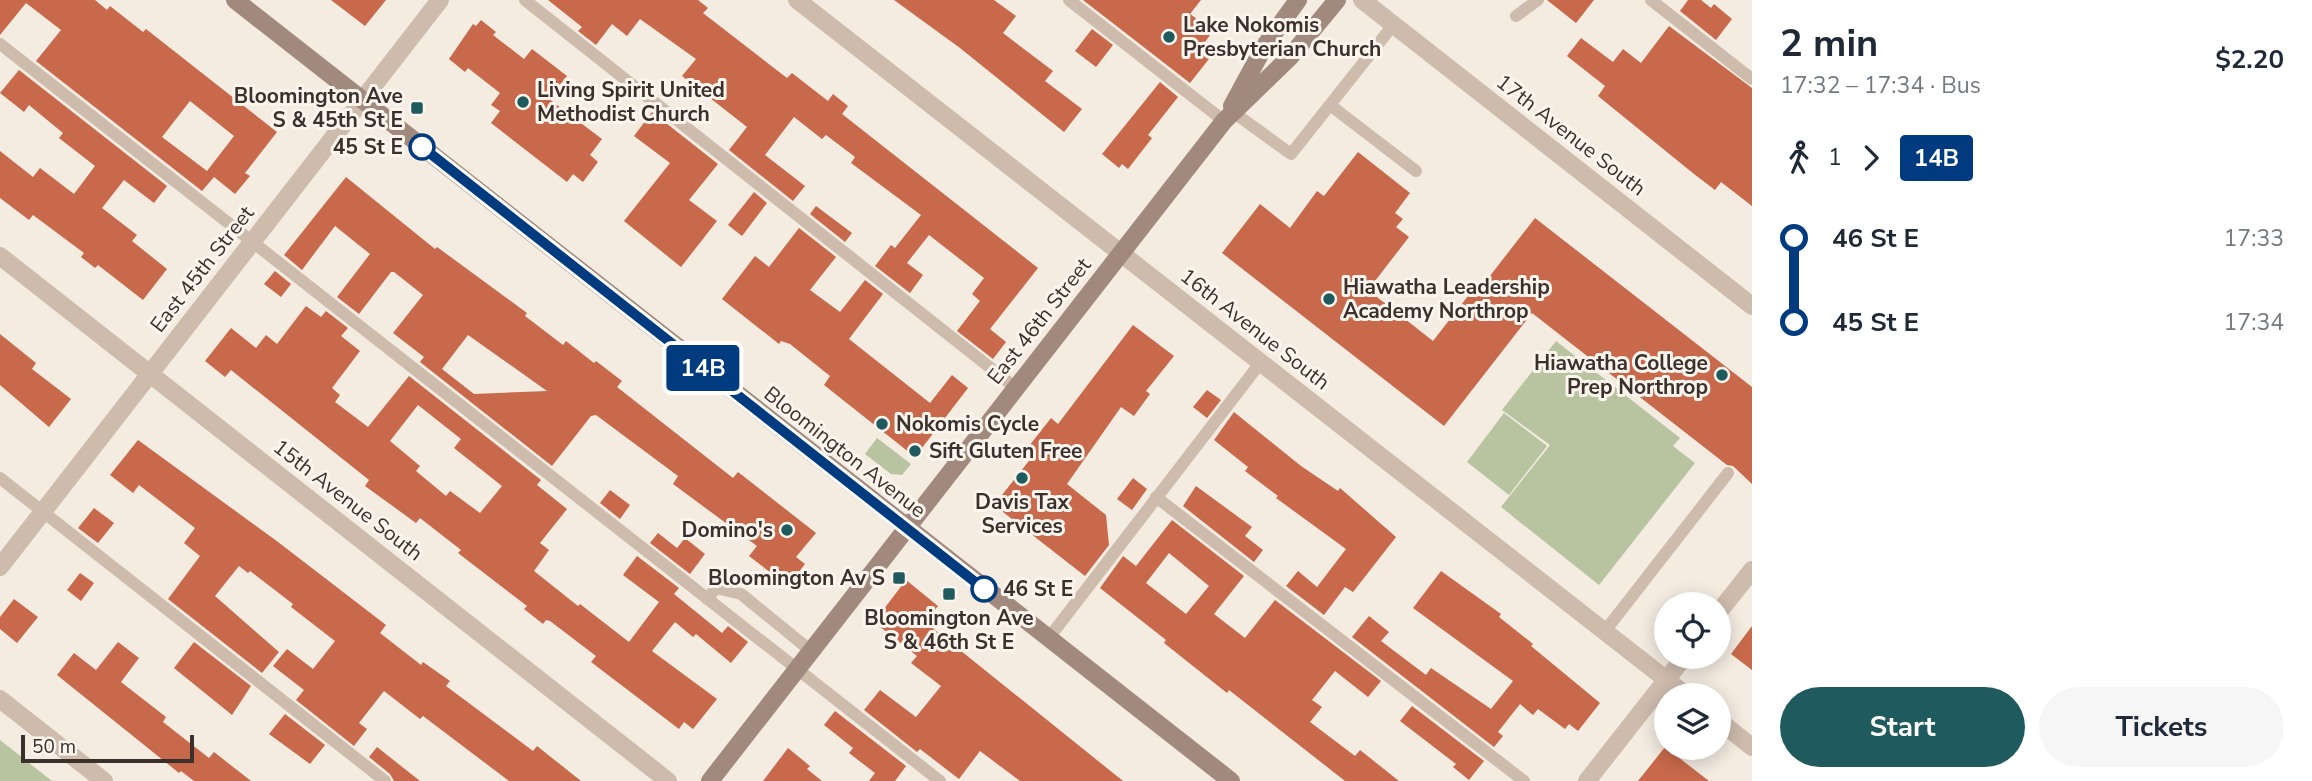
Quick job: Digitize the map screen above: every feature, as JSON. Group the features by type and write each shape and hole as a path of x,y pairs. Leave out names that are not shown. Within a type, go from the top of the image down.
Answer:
{"street":[{"name":"Bloomington Avenue","path":"235,0 906,529 1231,781"},
{"name":"East 45th Street","path":"0,567 440,0"},
{"name":"16th Avenue South","path":"797,0 1672,683"},
{"name":"East 46th Street","path":"1228,117 1264,47 1298,0"},
{"name":"East 46th Street","path":"710,781 1228,117 1290,57 1337,0"},
{"name":"17th Avenue South","path":"1362,0 1752,306"},
{"name":"15th Avenue South","path":"0,256 668,781"},
{"path":"1731,597 1752,570"},
{"path":"1587,781 1675,669"},
{"path":"0,699 104,781"},
{"path":"1731,730 1752,747"}],"lane":[{"path":"526,0 1016,388"},
{"path":"1069,0 1228,117 1291,154 1394,24"},
{"path":"1516,16 1538,0"},
{"path":"1651,0 1752,79"},
{"path":"0,44 940,781"},
{"path":"1330,105 1416,171"},
{"path":"1048,639 1261,362"},
{"path":"1605,631 1728,472"},
{"path":"0,478 385,781"},
{"path":"1156,497 1524,781"},
{"path":"707,598 716,588 741,594 811,651"}],"green space":[{"path":"1556,341 1680,438 1673,446 1695,463 1599,585 1501,507 1550,445 1502,410"},
{"path":"1504,413 1547,446 1509,495 1467,462"},
{"path":"877,438 911,464 902,475 891,474 865,454"},
{"path":"0,740 52,781 0,781"}],"building":[{"path":"0,0 95,0 107,10 110,6 143,32 146,29 277,132 245,173 250,176 235,194 214,177 202,191 36,61 61,30 26,3 0,35","holes":["190,101 234,136 207,171 162,137"]},
{"path":"331,0 386,0 365,26"},
{"path":"548,0 698,0 708,8 703,13 787,78 792,73 828,101 833,94 848,106 842,114 1038,268 990,329 1006,342 993,359 957,331 980,301 972,294 984,278 929,235 907,263 923,275 910,293 875,266 891,245 895,248 921,215 851,163 855,157 826,135 822,139 794,117 765,155 805,186 793,201 729,150 747,127 682,76 696,59 640,19 627,36 612,24 596,45 578,31 582,27"},
{"path":"894,0 994,0 1016,16 1003,33 1053,71 1045,81 1082,109 1064,132 960,48"},
{"name":"Lake Nokomis Presbyterian Church","path":"1083,0 1201,0 1190,14 1213,31 1205,42 1216,50 1190,83"},
{"path":"1547,0 1594,0 1576,23"},
{"path":"1688,0 1701,0 1711,8 1714,4 1732,19 1716,40 1680,11"},
{"name":"Living Spirit United Methodist Church","path":"481,20 496,32 493,35 524,59 532,49 567,76 549,99 602,139 590,155 598,162 583,182 573,174 567,182 491,123 500,111 491,105 500,93 468,68 465,72 449,59 473,24 476,26"},
{"path":"1669,26 1752,88 1752,206 1721,182 1715,190 1694,174 1598,96 1605,86 1567,56 1581,38 1613,62 1623,49 1641,63"},
{"path":"1092,29 1113,45 1096,67 1075,51"},
{"path":"19,70 167,186 154,203 124,180 102,208 137,235 132,241 167,269 143,300 98,265 95,268 81,257 84,253 33,215 29,220 0,198 0,151 33,177 40,168 74,194 95,166 59,138 63,133 29,105 24,112 0,93"},
{"path":"1160,82 1178,97 1148,135 1152,138 1128,169 1122,164 1119,168 1102,154"},
{"path":"652,112 718,164 689,200 717,221 681,267 624,221 670,163 634,136"},
{"path":"1358,152 1410,193 1395,213 1403,219 1396,227 1409,237 1368,290 1433,341 1475,287 1479,290 1535,218 1752,387 1752,484 1733,466 1727,465 1532,313 1444,426 1222,253 1260,204 1290,228 1317,191 1324,196"},
{"path":"346,177 435,249 437,247 527,313 525,316 563,345 566,341 622,381 617,387 733,478 738,472 816,533 796,557 805,564 788,586 749,556 757,546 673,484 678,476 596,415 591,416 552,466 420,362 424,357 393,333 423,295 394,272 391,272 359,314 337,297 370,254 335,226 302,270 284,255","holes":["468,335 547,391 474,394 442,369"]},
{"path":"754,192 767,203 742,236 728,225"},
{"path":"816,206 852,233 845,242 810,214"},
{"path":"799,228 836,257 810,290 840,312 865,280 883,294 849,339 930,403 952,375 968,388 915,457 824,385 830,376 790,344 781,341 779,344 722,299 755,256 769,267"},
{"path":"275,271 291,284 281,297 264,284"},
{"path":"306,306 321,317 326,311 348,328 341,336 360,351 332,388 340,395 335,402 368,427 409,376 541,480 537,485 567,509 540,543 549,550 534,571 629,642 659,602 623,575 637,556 679,588 674,594 722,633 728,626 748,642 731,663 696,634 693,637 675,622 652,651 717,699 693,729 684,722 679,729 591,662 596,656 550,621 546,620 543,624 524,609 527,606 458,553 461,550 420,518 416,523 365,486 369,480 231,370 225,377 205,361 231,328 256,348 266,335 277,344","holes":["418,405 461,439 454,448 502,486 480,513 450,491 446,496 416,471 420,466 390,441"]},
{"path":"1133,325 1174,356 1146,391 1150,394 1134,416 1121,407 1067,484 1106,515 1109,545 1085,576 994,505 1036,452 1029,446 1051,418 1058,424"},
{"path":"0,334 36,363 32,369 71,399 49,427 0,385"},
{"path":"1207,390 1221,400 1207,418 1193,407"},
{"path":"1234,412 1301,466 1338,491 1340,488 1396,537 1353,592 1345,587 1324,615 1286,586 1298,571 1317,587 1346,549 1276,498 1278,496 1245,471 1248,467 1214,440"},
{"path":"138,440 386,625 380,633 421,665 423,662 450,681 446,686 533,751 537,746 581,781 509,781 423,716 420,719 384,691 359,723 367,729 354,746 296,700 304,690 273,666 287,649 313,669 335,641 291,607 293,604 250,571 248,573 239,566 215,596 279,652 262,673 168,599 200,556 184,543 195,528 139,485 133,493 110,475"},
{"path":"1133,478 1147,489 1132,510 1117,499"},
{"path":"1196,486 1252,527 1245,536 1263,550 1254,562 1183,506"},
{"path":"610,490 630,505 620,519 600,503"},
{"path":"94,508 114,523 98,543 78,528"},
{"path":"1172,520 1244,576 1214,614 1245,638 1275,600 1381,681 1368,697 1335,671 1312,700 1322,707 1310,722 1355,756 1360,750 1399,781 1345,781 1229,690 1227,693 1100,588 1123,556 1136,566","holes":["1169,553 1209,586 1186,614 1146,583"]},
{"path":"658,533 677,548 685,538 705,554 690,574 650,543"},
{"path":"1441,571 1501,614 1499,617 1533,644 1531,646 1600,703 1578,731 1569,724 1565,729 1538,709 1533,715 1520,704 1498,732 1503,736 1494,747 1352,637 1369,616 1389,632 1381,641 1426,675 1431,668 1491,709 1513,681 1413,608"},
{"path":"80,573 94,583 81,601 67,590"},
{"path":"906,580 938,606 925,622 1123,781 1020,781 980,751 959,779 920,749 917,752 864,710 880,690 916,717 941,686 911,663 917,656 874,622"},
{"path":"14,599 38,617 17,643 0,629 0,617"},
{"path":"1752,626 1752,670 1731,654"},
{"path":"118,642 139,658 121,682 166,717 163,722 209,758 214,752 251,781 194,781 181,771 179,773 57,675 74,653 96,670"},
{"path":"194,642 251,686 232,715 174,668"},
{"path":"1412,706 1484,761 1469,780 1453,767 1456,764 1400,721"},
{"path":"835,711 906,766 895,781 869,781 875,773 849,753 853,748 824,725"},
{"path":"285,714 325,745 310,764 269,734"},
{"path":"377,747 420,781 394,781 390,774 369,757"},
{"path":"788,748 810,766 807,769 822,781 763,781"},
{"path":"1655,760 1682,760 1709,781 1638,781"}],"bus line":[{"name":"14B","path":"422,147 984,589"}],"place":[{"name":"Lake Nokomis Presbyterian Church","path":"1169,37"},
{"name":"Living Spirit United Methodist Church","path":"523,102"},
{"name":"Bloomington Ave S & 45th St E","path":"417,108"},
{"name":"45 St E","path":"422,147"},
{"name":"Hiawatha Leadership Academy Northrop","path":"1329,299"},
{"name":"Hiawatha College Prep Northrop","path":"1722,375"},
{"name":"Nokomis Cycle","path":"882,424"},
{"name":"Sift Gluten Free","path":"915,451"},
{"name":"Davis Tax Services","path":"1022,478"},
{"name":"Domino's","path":"787,530"},
{"name":"Bloomington Av S","path":"899,578"},
{"name":"46 St E","path":"984,589"},
{"name":"Bloomington Ave S & 46th St E","path":"949,594"}]}
